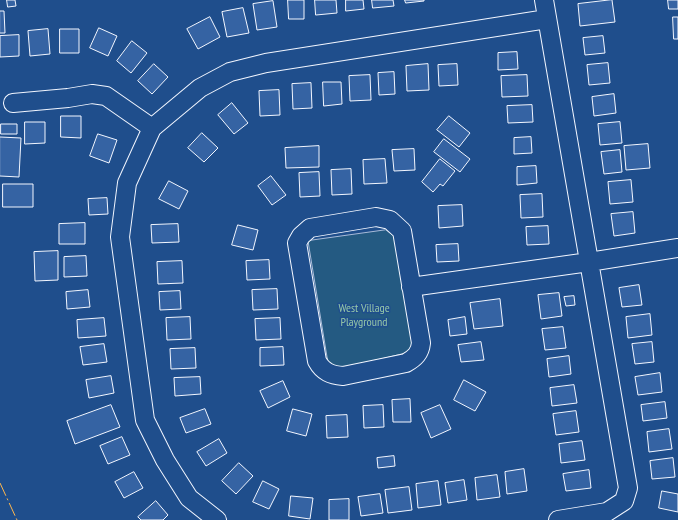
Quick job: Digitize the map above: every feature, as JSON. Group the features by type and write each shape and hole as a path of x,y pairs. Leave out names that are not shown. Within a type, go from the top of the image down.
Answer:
{"street":[{"path":"544,0 628,488 624,501 607,512 558,520"},
{"path":"217,520 189,498 165,460 145,420 120,237 127,183 152,128 200,88 230,72 266,63 547,19"},
{"path":"13,103 68,98 92,94 106,96 152,128"},
{"path":"376,217 390,220 402,231 412,287 420,343 420,350 416,355 406,363 343,376 334,375 321,368 317,361 297,243 304,232 310,228 318,226 376,217"},
{"path":"412,287 678,248"}],"green space":[{"name":"West Village Playground","path":"386,230 395,237 413,345 406,353 339,369 328,363 308,241"}],"building":[{"path":"7,0 15,0 16,6 8,7"},
{"path":"288,0 304,0 304,19 289,19"},
{"path":"315,0 336,0 337,13 316,15"},
{"path":"346,0 363,0 364,9 346,11"},
{"path":"372,0 393,0 394,6 373,8"},
{"path":"405,0 424,0 424,1 406,3"},
{"path":"612,0 615,22 580,26 578,4"},
{"path":"668,0 678,0 678,9 669,9"},
{"path":"273,1 277,27 257,30 253,4"},
{"path":"243,8 249,33 227,37 222,12"},
{"path":"0,11 4,11 5,33 0,33"},
{"path":"210,17 220,37 198,49 187,29"},
{"path":"673,17 678,17 678,39 674,39"},
{"path":"99,28 117,36 108,56 90,48"},
{"path":"48,29 50,54 30,56 28,31"},
{"path":"60,29 79,29 79,53 60,53"},
{"path":"19,35 19,56 0,57 0,36"},
{"path":"603,36 605,53 585,55 583,38"},
{"path":"132,41 147,53 131,73 117,61"},
{"path":"517,52 518,69 498,70 498,53"},
{"path":"608,63 610,83 589,85 587,65"},
{"path":"154,64 168,77 152,94 138,81"},
{"path":"428,64 429,90 407,91 406,66"},
{"path":"457,64 458,85 439,86 438,65"},
{"path":"394,72 395,94 379,95 378,73"},
{"path":"370,75 371,100 350,101 349,76"},
{"path":"527,75 528,96 502,97 501,76"},
{"path":"323,82 341,82 342,104 324,106"},
{"path":"311,83 312,108 293,109 292,84"},
{"path":"279,90 280,115 260,116 259,91"},
{"path":"614,94 616,113 594,116 592,97"},
{"path":"232,103 248,123 234,134 218,115"},
{"path":"532,105 533,122 508,123 507,106"},
{"path":"61,116 81,116 81,138 61,137"},
{"path":"449,116 470,133 459,147 437,130"},
{"path":"25,122 45,122 45,143 25,144"},
{"path":"620,122 622,143 600,145 598,124"},
{"path":"1,124 17,124 17,134 1,134"},
{"path":"202,133 218,148 204,162 188,148"},
{"path":"98,134 117,140 109,163 90,156"},
{"path":"0,137 21,138 19,177 0,176"},
{"path":"531,137 532,153 514,154 514,138"},
{"path":"444,139 470,159 460,172 434,152"},
{"path":"648,144 650,168 626,170 624,146"},
{"path":"319,146 319,167 286,168 285,148"},
{"path":"414,149 415,170 394,171 392,150"},
{"path":"620,150 622,172 604,174 601,152"},
{"path":"385,159 387,183 364,184 363,160"},
{"path":"440,159 455,171 443,186 440,184 433,192 422,182"},
{"path":"536,166 537,183 517,185 517,167"},
{"path":"351,169 352,194 332,195 331,170"},
{"path":"319,172 320,196 300,197 299,173"},
{"path":"271,176 286,195 272,205 258,186"},
{"path":"631,180 633,202 610,204 608,182"},
{"path":"169,181 188,191 179,209 159,199"},
{"path":"3,184 33,184 33,207 3,207"},
{"path":"542,194 543,217 521,218 520,195"},
{"path":"107,198 108,214 89,215 88,199"},
{"path":"462,205 463,226 439,228 438,206"},
{"path":"633,212 635,233 614,236 611,214"},
{"path":"85,223 85,244 59,244 59,224"},
{"path":"178,224 179,242 152,243 151,225"},
{"path":"238,225 258,230 253,250 232,245"},
{"path":"548,226 549,244 527,245 526,227"},
{"path":"458,244 459,261 437,262 436,245"},
{"path":"58,251 58,280 35,281 34,252"},
{"path":"86,256 87,276 64,277 64,257"},
{"path":"269,260 270,279 247,280 246,261"},
{"path":"182,261 183,283 158,284 157,262"},
{"path":"639,285 642,305 622,307 619,288"},
{"path":"277,289 278,309 253,310 252,290"},
{"path":"88,290 90,307 67,309 66,292"},
{"path":"180,291 181,309 160,310 159,292"},
{"path":"559,293 562,316 541,319 538,295"},
{"path":"574,296 575,305 566,306 564,297"},
{"path":"500,299 503,326 474,329 470,303"},
{"path":"650,314 652,335 628,338 626,317"},
{"path":"190,317 191,339 167,340 166,318"},
{"path":"465,317 467,334 450,336 448,320"},
{"path":"104,318 106,336 78,338 77,320"},
{"path":"280,318 281,339 256,340 255,319"},
{"path":"563,327 566,348 545,350 542,329"},
{"path":"481,342 484,360 461,362 458,345"},
{"path":"652,342 654,362 635,364 632,344"},
{"path":"104,344 107,362 83,365 80,347"},
{"path":"283,347 284,365 260,366 260,348"},
{"path":"195,348 196,368 171,369 170,349"},
{"path":"569,356 571,374 549,377 547,359"},
{"path":"660,373 662,392 638,395 635,377"},
{"path":"111,376 114,393 89,398 86,380"},
{"path":"200,377 201,394 175,396 174,378"},
{"path":"464,380 486,392 475,411 454,400"},
{"path":"283,381 290,397 268,408 260,391"},
{"path":"574,385 577,403 552,406 550,388"},
{"path":"410,399 411,422 393,422 392,400"},
{"path":"665,402 667,418 643,421 641,405"},
{"path":"111,405 120,427 75,444 67,421"},
{"path":"383,405 384,427 364,428 363,406"},
{"path":"440,405 451,429 431,438 421,413"},
{"path":"205,409 211,424 186,433 180,418"},
{"path":"293,409 312,414 306,436 287,431"},
{"path":"576,411 579,432 556,435 553,414"},
{"path":"347,415 348,437 327,438 326,416"},
{"path":"669,429 672,449 649,452 647,432"},
{"path":"122,437 130,455 108,464 100,446"},
{"path":"219,439 227,453 206,466 197,452"},
{"path":"582,441 585,460 561,463 559,444"},
{"path":"394,456 395,466 378,468 377,458"},
{"path":"673,458 675,477 652,479 650,461"},
{"path":"239,463 253,476 236,494 222,481"},
{"path":"524,469 527,491 507,494 505,472"},
{"path":"589,470 591,488 566,491 563,474"},
{"path":"134,472 143,488 124,498 115,482"},
{"path":"497,475 500,497 477,500 475,478"},
{"path":"464,480 467,500 448,503 445,483"},
{"path":"263,481 279,489 269,509 253,502"},
{"path":"438,481 441,505 418,508 416,484"},
{"path":"409,487 412,510 388,513 385,490"},
{"path":"662,491 678,494 678,512 659,508"},
{"path":"380,494 383,513 361,516 358,497"},
{"path":"291,496 313,498 310,519 289,516"},
{"path":"349,499 349,520 329,520 329,500"},
{"path":"156,501 168,515 163,520 141,520 138,517"}],"power":[{"path":"0,483 17,520"}]}
